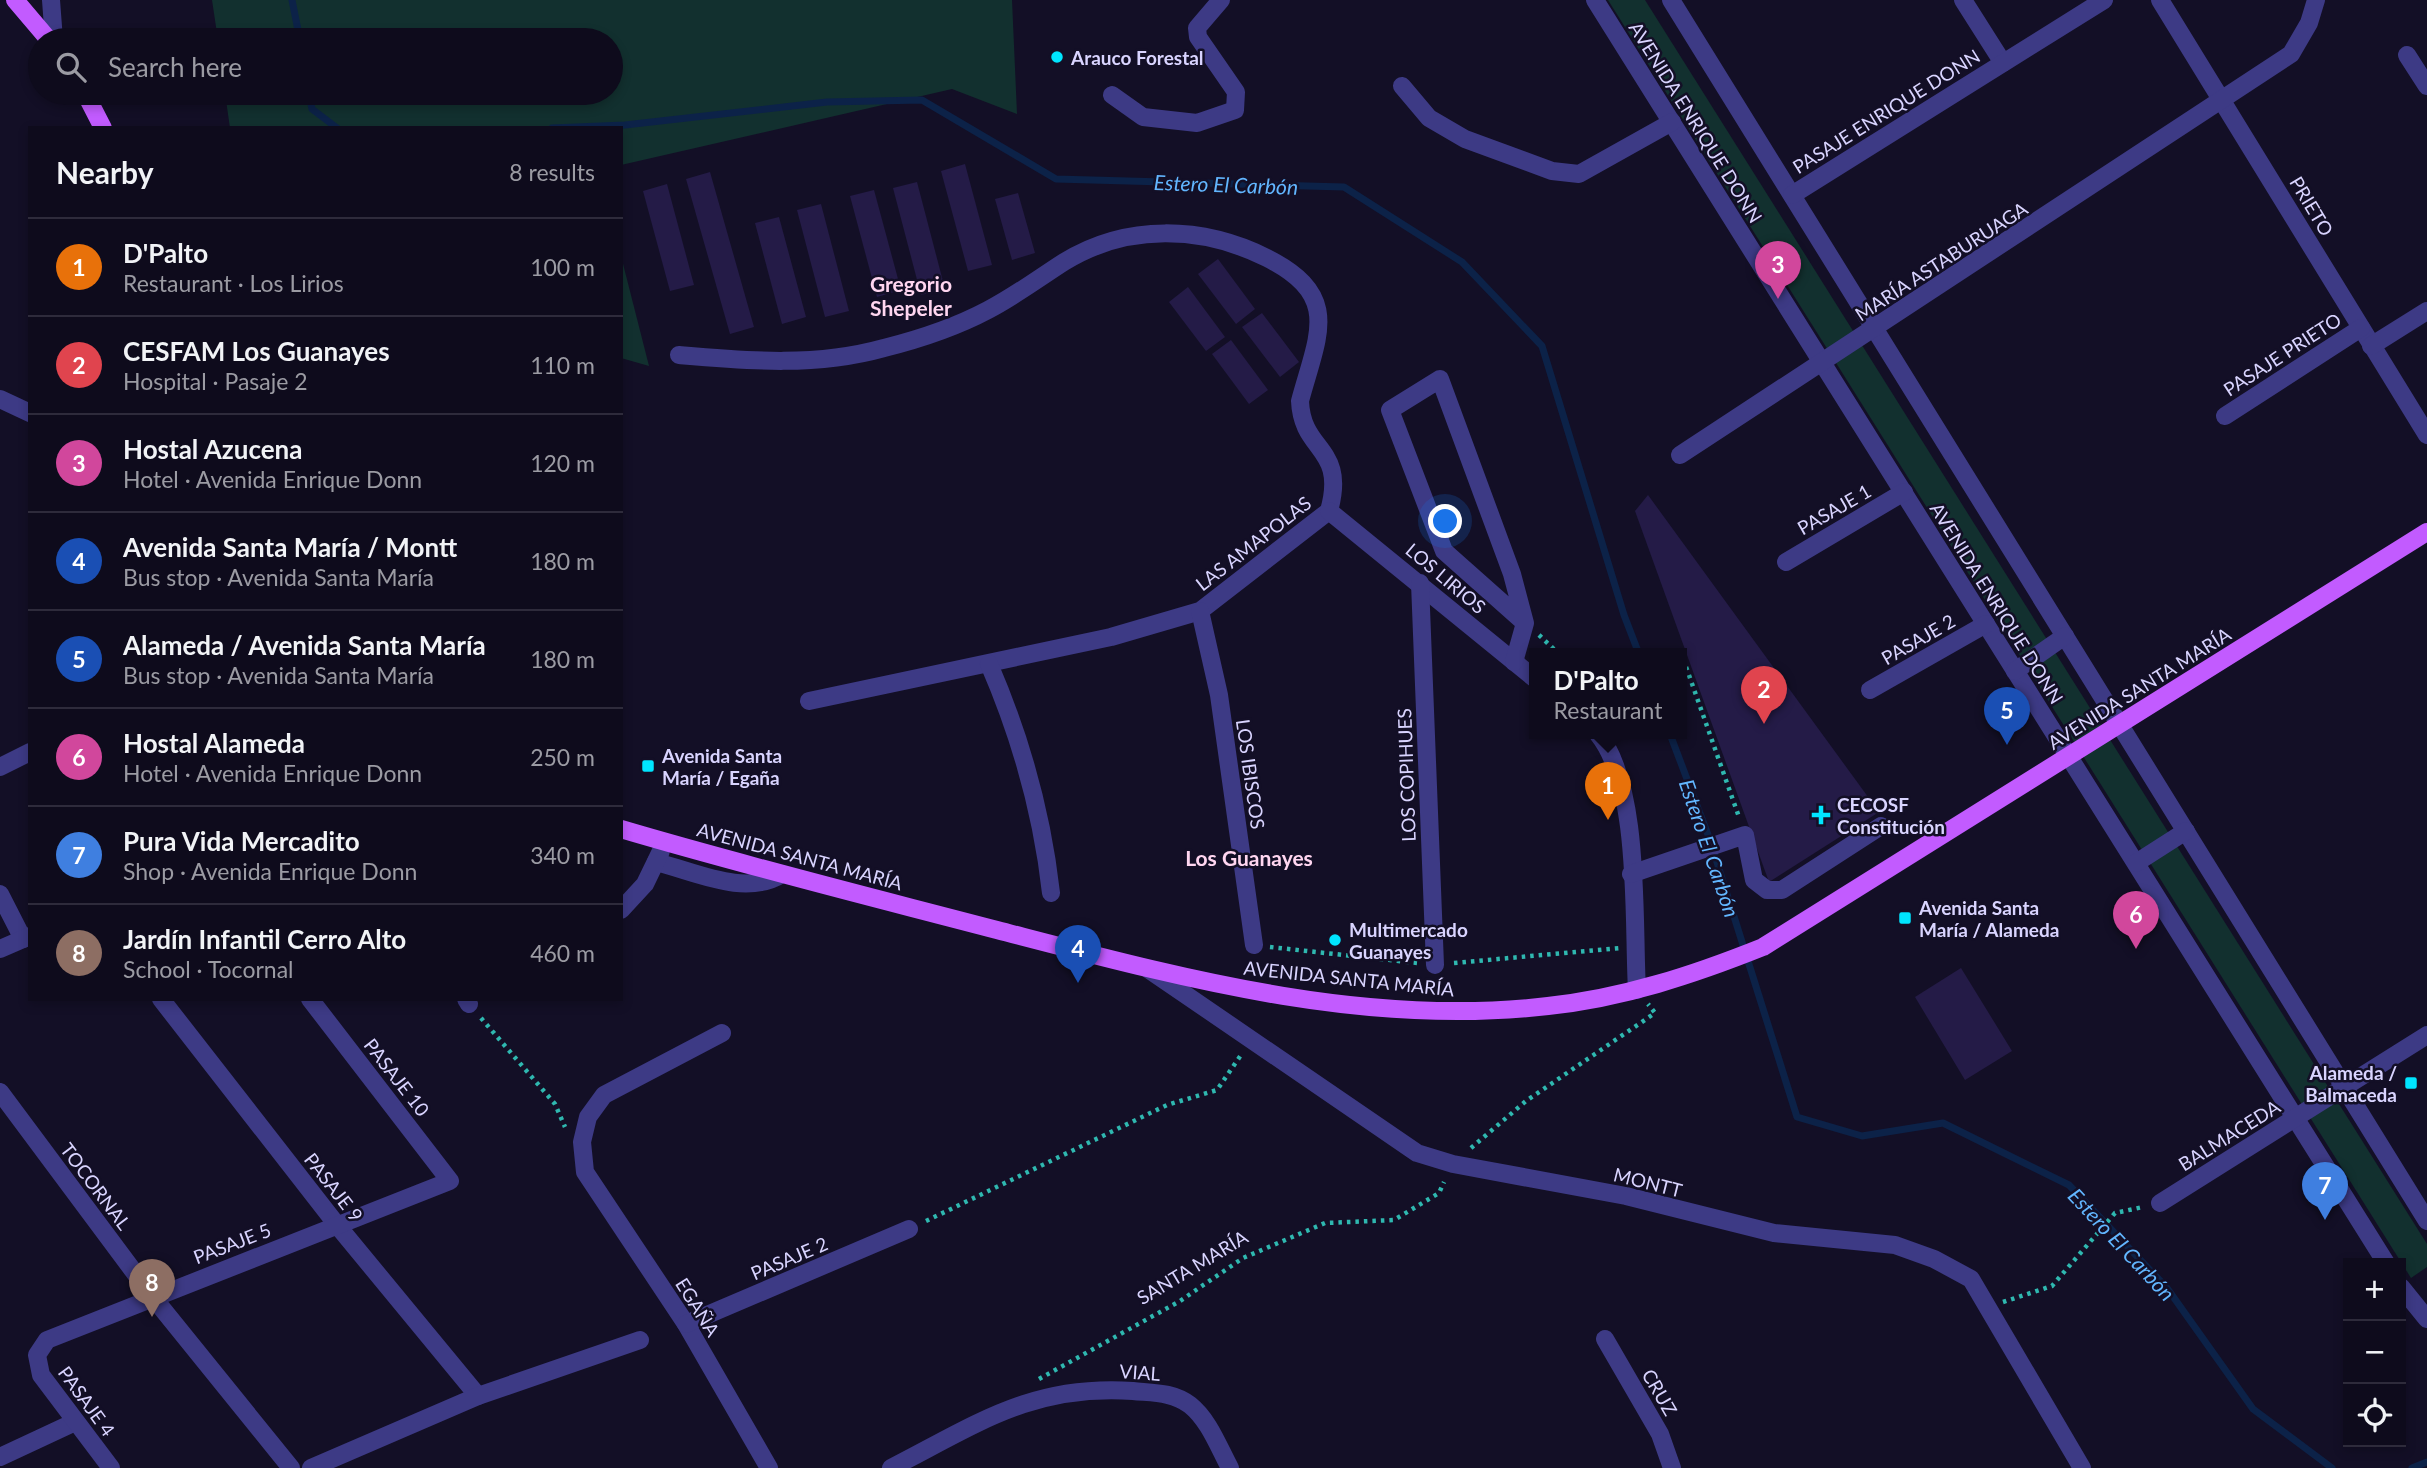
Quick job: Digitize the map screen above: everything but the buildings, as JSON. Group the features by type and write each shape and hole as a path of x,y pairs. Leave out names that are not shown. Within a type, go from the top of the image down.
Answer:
{"main road":[{"path":"15,0 40,28"},
{"path":"91,105 102,126"},
{"name":"AVENIDA SANTA MARÍA","path":"623,830 782,874 1147,968 1256,992 1423,1010 1536,1007 1637,990 1712,967 1763,947 2427,532"}],"street":[{"path":"51,0 51,28"},
{"path":"1112,95 1143,117 1197,123 1235,110 1236,92 1198,37 1197,28 1203,18 1221,0"},
{"name":"AVENIDA ENRIQUE DONN","path":"1595,0 2383,1258"},
{"name":"AVENIDA ENRIQUE DONN","path":"1671,0 2427,1221"},
{"name":"PASAJE ENRIQUE DONN","path":"1962,0 2003,63"},
{"name":"PASAJE ENRIQUE DONN","path":"1792,195 2104,0"},
{"name":"PRIETO","path":"2160,0 2427,435"},
{"name":"MARÍA ASTABURUAGA","path":"1680,456 2224,101 2291,54 2309,23 2316,0"},
{"path":"2407,55 2427,86"},
{"path":"1402,86 1429,118 1465,139 1552,171 1579,174 1672,122"},
{"name":"LAS AMAPOLAS","path":"680,355 767,363 842,357 880,350 916,339 987,310 1066,261 1113,240 1161,233 1207,236 1250,250 1289,269 1311,292 1319,318 1319,332 1300,401 1300,410 1306,429 1330,459 1334,489 1329,511 1200,611 1111,637 809,701"},
{"path":"2371,346 2427,311"},
{"name":"PASAJE PRIETO","path":"2225,416 2361,328"},
{"path":"1514,662 1525,623 1512,573 1440,379 1390,410 1444,551 1525,623"},
{"path":"0,399 28,412"},
{"name":"PASAJE 1","path":"1786,562 1904,492"},
{"name":"LOS LIRIOS","path":"1329,511 1529,673"},
{"name":"LOS COPIHUES","path":"1420,583 1435,965"},
{"name":"LOS IBISCOS","path":"1200,611 1219,695 1254,945"},
{"name":"PASAJE 2","path":"1870,690 1986,624"},
{"path":"2015,671 2065,636"},
{"path":"989,664 1007,706 1034,793 1051,893"},
{"path":"1601,739 1611,754 1624,791 1637,990"},
{"path":"0,767 28,753"},
{"path":"1631,874 1745,835 1754,880 1767,890 1782,890 1881,826"},
{"path":"2136,863 2186,831"},
{"path":"623,907 645,884 663,841"},
{"path":"656,862 751,885 772,880 782,874"},
{"path":"0,894 27,937 0,949"},
{"name":"MONTT","path":"1147,968 1417,1153 1453,1164 1626,1196 1774,1233 1895,1244 1934,1259 1971,1279 2082,1468"},
{"name":"PASAJE 9","path":"163,1001 337,1225 478,1396"},
{"name":"PASAJE 10","path":"312,1001 450,1181"},
{"name":"EGAÑA","path":"722,1033 604,1095 588,1117 582,1142 585,1172 686,1324 769,1468"},
{"name":"BALMACEDA","path":"2160,1203 2427,1035"},
{"name":"TOCORNAL","path":"0,1092 152,1296 291,1468"},
{"name":"PASAJE 5","path":"37,1355 47,1340 152,1296 450,1181"},
{"name":"PASAJE 2","path":"686,1324 909,1229"},
{"path":"2406,1293 2427,1318"},
{"name":"CRUZ","path":"1605,1339 1660,1434 1672,1468"},
{"path":"311,1468 478,1396 640,1340"},
{"name":"PASAJE 4","path":"37,1355 41,1375 111,1468"},
{"name":"VIAL","path":"1012,1406 1080,1391 1171,1395 1198,1413 1230,1468"},
{"path":"891,1468 1012,1406"},
{"path":"0,1457 75,1422"}],"path":[{"path":"1687,670 1745,835"},
{"name":"SANTA MARÍA","path":"1012,1406 1030,1384 1180,1301 1243,1258 1325,1223 1394,1220 1439,1193 1453,1164 1526,1101 1655,1013 1637,990"},
{"path":"468,1002 555,1104 570,1138"},
{"path":"909,1229 1167,1105 1217,1090 1252,1039"},
{"path":"1989,1307 2052,1286 2095,1232 2115,1213 2160,1203"}],"green space":[{"path":"212,0 1012,0 1017,114 952,89 623,165 623,126 230,126 227,105 623,105 623,28 216,28"},
{"path":"1608,0 1645,0 2427,1244 2427,1267 2411,1278 2406,1270 2406,1258 2398,1258"},
{"path":"623,264 649,366 623,359"}],"waterway":[{"name":"Estero El Carbón","path":"292,0 298,28"},
{"name":"Estero El Carbón","path":"601,126 827,102 922,100 1056,179 1344,187 1462,262 1542,346 1624,615 1637,648"},
{"name":"Estero El Carbón","path":"311,105 312,109 334,126"},
{"name":"Estero El Carbón","path":"1672,739 1710,840 1797,1117 1862,1136 1943,1123 2069,1185 2167,1288 2253,1409 2332,1468"},
{"name":"Estero El Carbón","path":"2412,1468 2427,1462"}],"place":[{"name":"Arauco Forestal","path":"1057,57"},
{"name":"Hostal Azucena","path":"1778,299"},
{"name":"CESFAM Los Guanayes","path":"1764,724"},
{"name":"Alameda / Avenida Santa María","path":"2007,745"},
{"name":"Avenida Santa María / Egaña","path":"648,766"},
{"name":"CECOSF Constitución","path":"1821,815"},
{"name":"D'Palto","path":"1608,820"},
{"name":"Avenida Santa María / Alameda","path":"1905,918"},
{"name":"Multimercado Guanayes","path":"1335,940"},
{"name":"Hostal Alameda","path":"2136,949"},
{"name":"Avenida Santa María / Montt","path":"1078,983"},
{"name":"Alameda / Balmaceda","path":"2411,1083"},
{"name":"Pura Vida Mercadito","path":"2325,1220"},
{"name":"Jardín Infantil Cerro Alto","path":"152,1317"}],"district":[{"name":"Gregorio Shepeler","path":"911,295"},
{"name":"Los Guanayes","path":"1249,857"}]}
